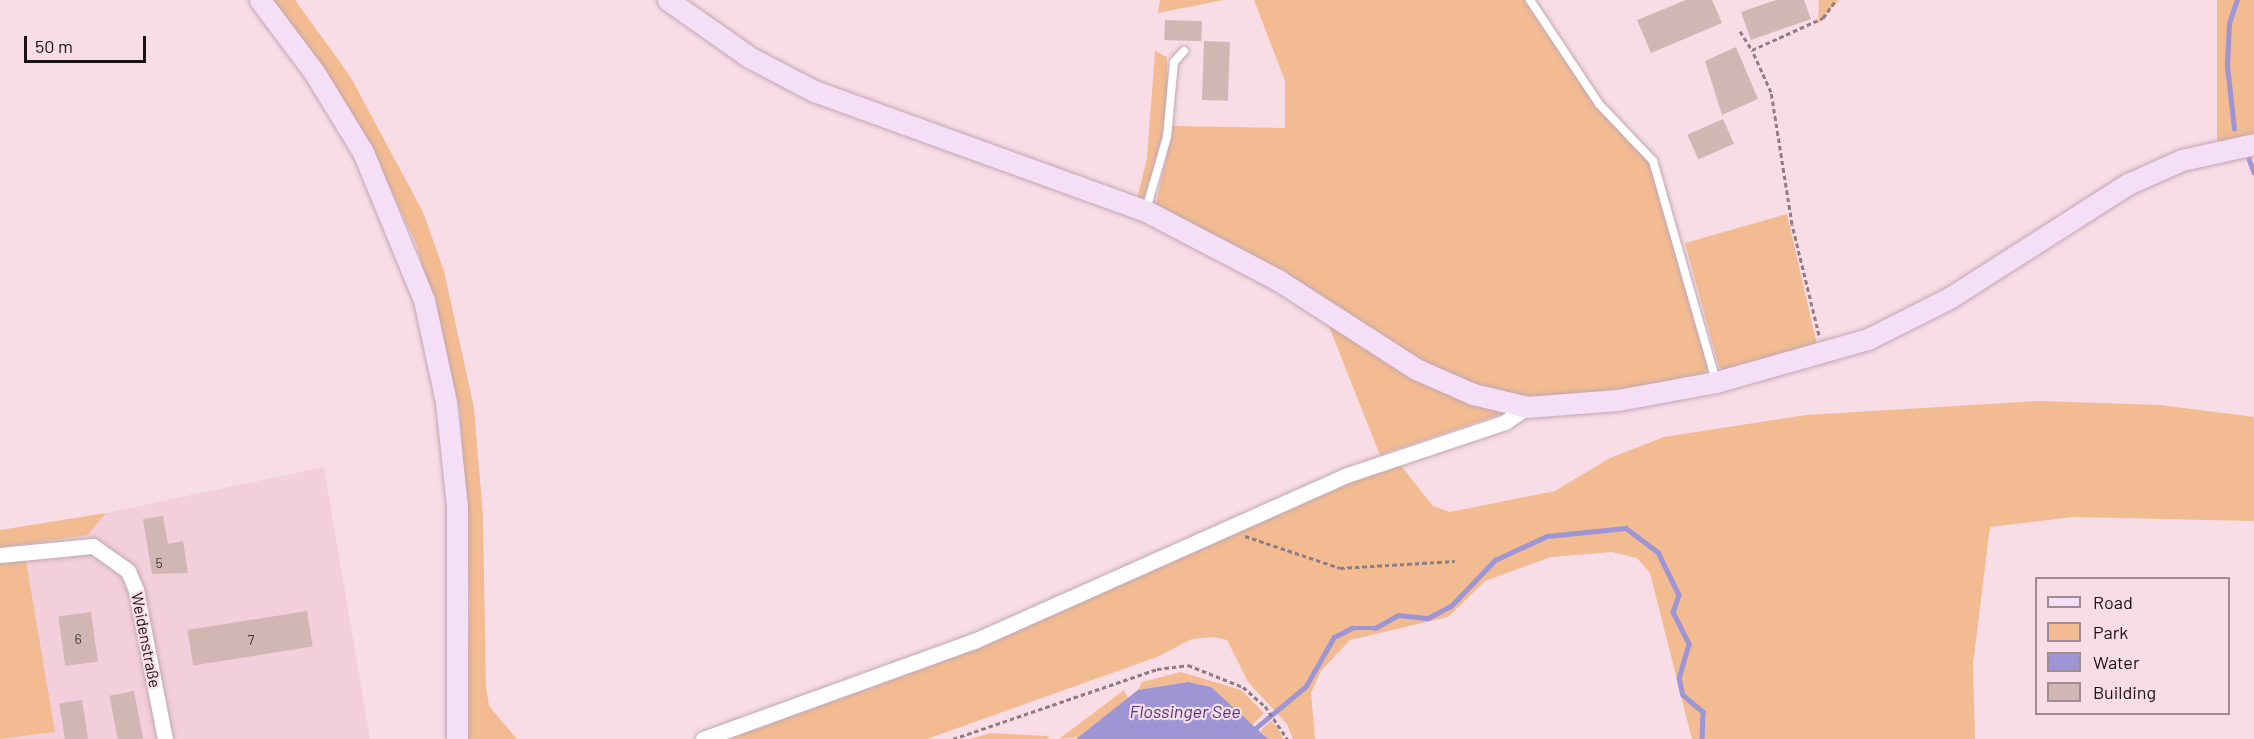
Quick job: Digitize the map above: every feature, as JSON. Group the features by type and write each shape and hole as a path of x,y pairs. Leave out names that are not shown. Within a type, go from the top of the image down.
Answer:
{"main road":[{"path":"260,0 314,72 357,142 386,198 424,300 446,402 457,507 457,739"},
{"path":"668,0 749,57 814,91 1146,211 1278,280 1425,374 1473,394 1527,408 1618,400 1716,382 1820,356 1913,319 2155,171 2254,144"}],"street":[{"path":"703,739 974,641 1347,475 1505,422 1527,408"},
{"name":"Weidenstraße","path":"0,555 93,546 128,571 136,590 165,739"}],"lane":[{"path":"1530,0 1599,104 1653,160 1716,382"},
{"path":"1146,211 1167,137 1174,62 1184,51"}],"path":[{"path":"1752,50 1823,18 1836,0"},
{"path":"1740,31 1752,50 1771,92 1820,356"},
{"path":"1231,528 1340,568 1455,561"},
{"path":"953,739 1157,669 1188,665 1243,687 1265,706 1282,727 1287,739"}],"shaded area":[{"path":"324,467 370,739 0,739 0,548 88,535 106,513"}],"green space":[{"path":"273,0 295,0 350,76 423,212 444,271 474,408 483,516 486,687 489,706 517,739 465,739 470,602 460,410 417,246 365,134"},
{"path":"1160,0 1224,0 1158,13"},
{"path":"1254,0 1524,0 1589,96 1653,165 1708,362 1706,375 1555,400 1511,397 1429,367 1238,247 1155,208 1173,126 1285,128 1285,81"},
{"path":"1818,0 1839,0 1818,24 1819,4"},
{"path":"2217,0 2254,0 2254,141 2217,141"},
{"path":"1155,51 1167,57 1167,101 1163,139 1143,200 1137,199 1147,158"},
{"path":"1787,214 1817,345 1726,372 1719,367 1685,243"},
{"path":"1328,324 1502,410 1504,413 1380,455"},
{"path":"2039,401 2160,405 2254,417 2254,521 2073,517 1990,527 1973,664 1975,739 1692,739 1650,573 1637,558 1612,552 1551,557 1485,581 1448,617 1350,640 1321,671 1311,693 1315,739 1293,739 1287,724 1248,682 1227,640 1214,637 1192,639 1157,657 927,739 730,739 977,649 1398,462 1433,506 1450,512 1555,491 1610,458 1664,437 1806,415"},
{"path":"106,513 88,535 0,548 0,530"},
{"path":"26,561 55,732 0,739 0,563"},
{"path":"1181,672 1241,690 1264,713 1252,725 1211,687 1188,682 1138,690 1142,682"},
{"path":"1124,690 1128,698 1081,737 1059,739"},
{"path":"1271,721 1278,728 1283,739 1268,739 1260,731"},
{"path":"991,733 1047,736 1049,739 970,739"}],"water":[{"name":"Flossinger See","path":"1188,682 1211,687 1268,739 1076,739 1138,690"}],"building":[{"path":"1686,0 1712,0 1722,23 1651,53 1637,20"},
{"path":"1776,0 1804,0 1811,19 1751,40 1741,12"},
{"path":"1165,20 1202,21 1201,41 1164,40"},
{"path":"1204,41 1230,42 1228,101 1202,100"},
{"path":"1736,47 1758,99 1722,115 1705,61"},
{"path":"1723,119 1734,144 1698,160 1687,135"},
{"path":"163,516 168,544 183,541 188,573 152,574 143,519"},
{"path":"307,611 313,647 193,665 187,630"},
{"path":"91,612 98,662 65,666 58,617"},
{"path":"134,691 143,739 118,739 109,696"},
{"path":"82,700 88,739 65,739 59,704"}],"waterway":[{"path":"2234,129 2227,66 2229,23 2237,0"},
{"path":"2249,159 2254,172"},
{"path":"1256,728 1306,686 1334,637 1352,628 1375,628 1398,615 1428,618 1451,606 1495,560 1547,536 1626,528 1658,552 1679,595 1673,612 1689,644 1679,678 1683,695 1703,712 1702,739"}]}
